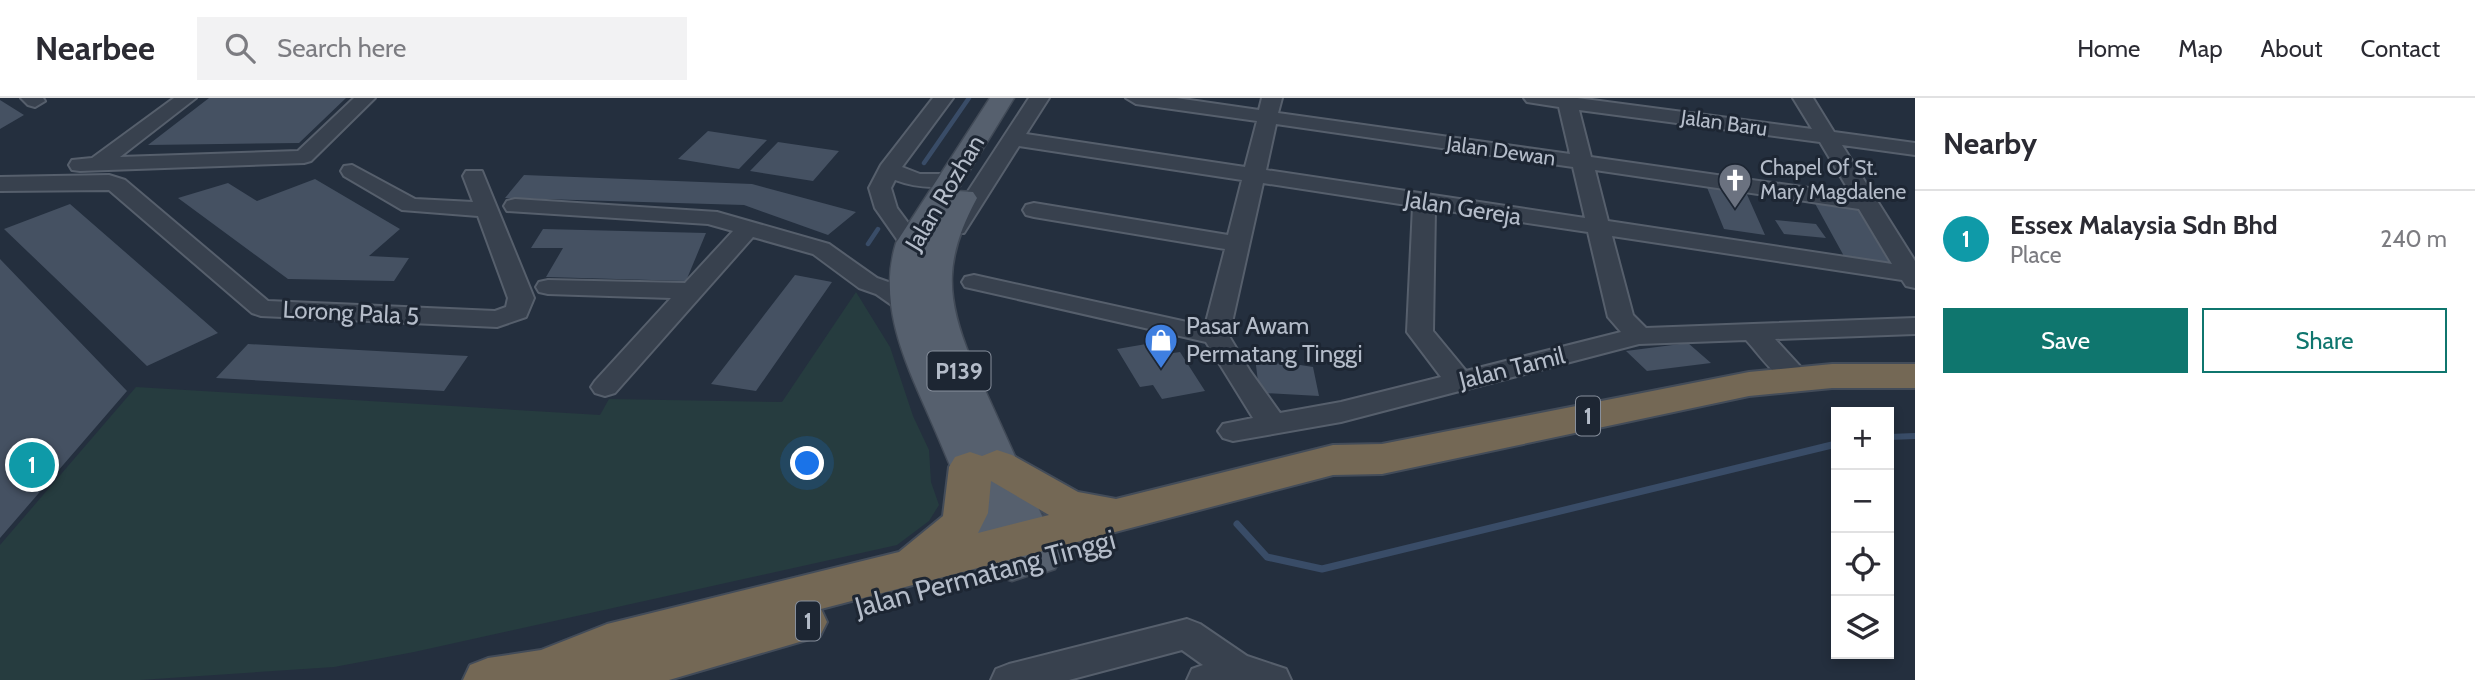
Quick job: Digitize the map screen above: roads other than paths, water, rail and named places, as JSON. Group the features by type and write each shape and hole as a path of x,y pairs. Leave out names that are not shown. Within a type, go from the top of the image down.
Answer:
{"highway":[{"name":"Jalan Permatang Tinggi","path":"605,667 902,571 1022,551 1118,514 1333,460 1382,459 1682,397 1796,377 1875,374 1915,376"},
{"name":"Jalan Permatang Tinggi","path":"488,680 544,671 605,667 1022,551 1344,478 1382,459"},
{"path":"902,571 943,545 961,528 984,466 1070,507 1118,514"}],"main road":[{"name":"Jalan Rozhan","path":"1015,101 949,179 917,254 905,303 913,337 984,466 1022,551"},
{"name":"Jalan Rozhan","path":"917,254 943,232 1015,101"},
{"name":"Jalan Rozhan","path":"917,254 935,296 944,337 984,466"}],"street":[{"path":"98,164 186,98"},
{"path":"0,167 304,157 365,98"},
{"path":"917,254 881,198 880,188 889,170 943,98"},
{"name":"Jalan Dewan","path":"1136,98 1270,108 1583,163 1867,203"},
{"name":"Jalan Baru","path":"1534,98 1567,100 1915,149"},
{"path":"1803,98 1913,278"},
{"path":"1567,100 1621,317 1639,336"},
{"path":"853,273 893,265 917,254 1015,139 1015,101"},
{"path":"1270,108 1216,336 1238,375 1273,425"},
{"name":"Jalan Gereja","path":"1015,139 1913,278"},
{"path":"889,170 918,181 949,179"},
{"path":"352,171 410,205 487,210"},
{"name":"Lorong Pala 5","path":"0,184 109,182 117,185 261,308 497,319 517,312 522,298 474,176"},
{"path":"1424,201 1420,332 1460,382"},
{"path":"515,206 709,217 821,249 853,273 905,303"},
{"path":"1034,210 1239,244"},
{"path":"605,387 748,228"},
{"path":"974,282 1216,336"},
{"path":"548,287 692,291"},
{"name":"Jalan Tamil","path":"1233,431 1341,412 1639,336 1754,334 1915,326"},
{"path":"1754,334 1796,377"},
{"path":"1009,680 1187,634 1244,676"}],"waterway":[{"path":"924,163 969,98"},
{"path":"868,244 878,229"},
{"path":"1894,437 1915,436"},
{"path":"1237,524 1267,557 1322,569 1831,445"}],"place":[{"name":"Chapel Of St. Mary Magdalene","path":"1735,210"},
{"name":"Pasar Awam Permatang Tinggi","path":"1161,370"},
{"name":"Essex Malaysia Sdn Bhd","path":"32,465"}]}
